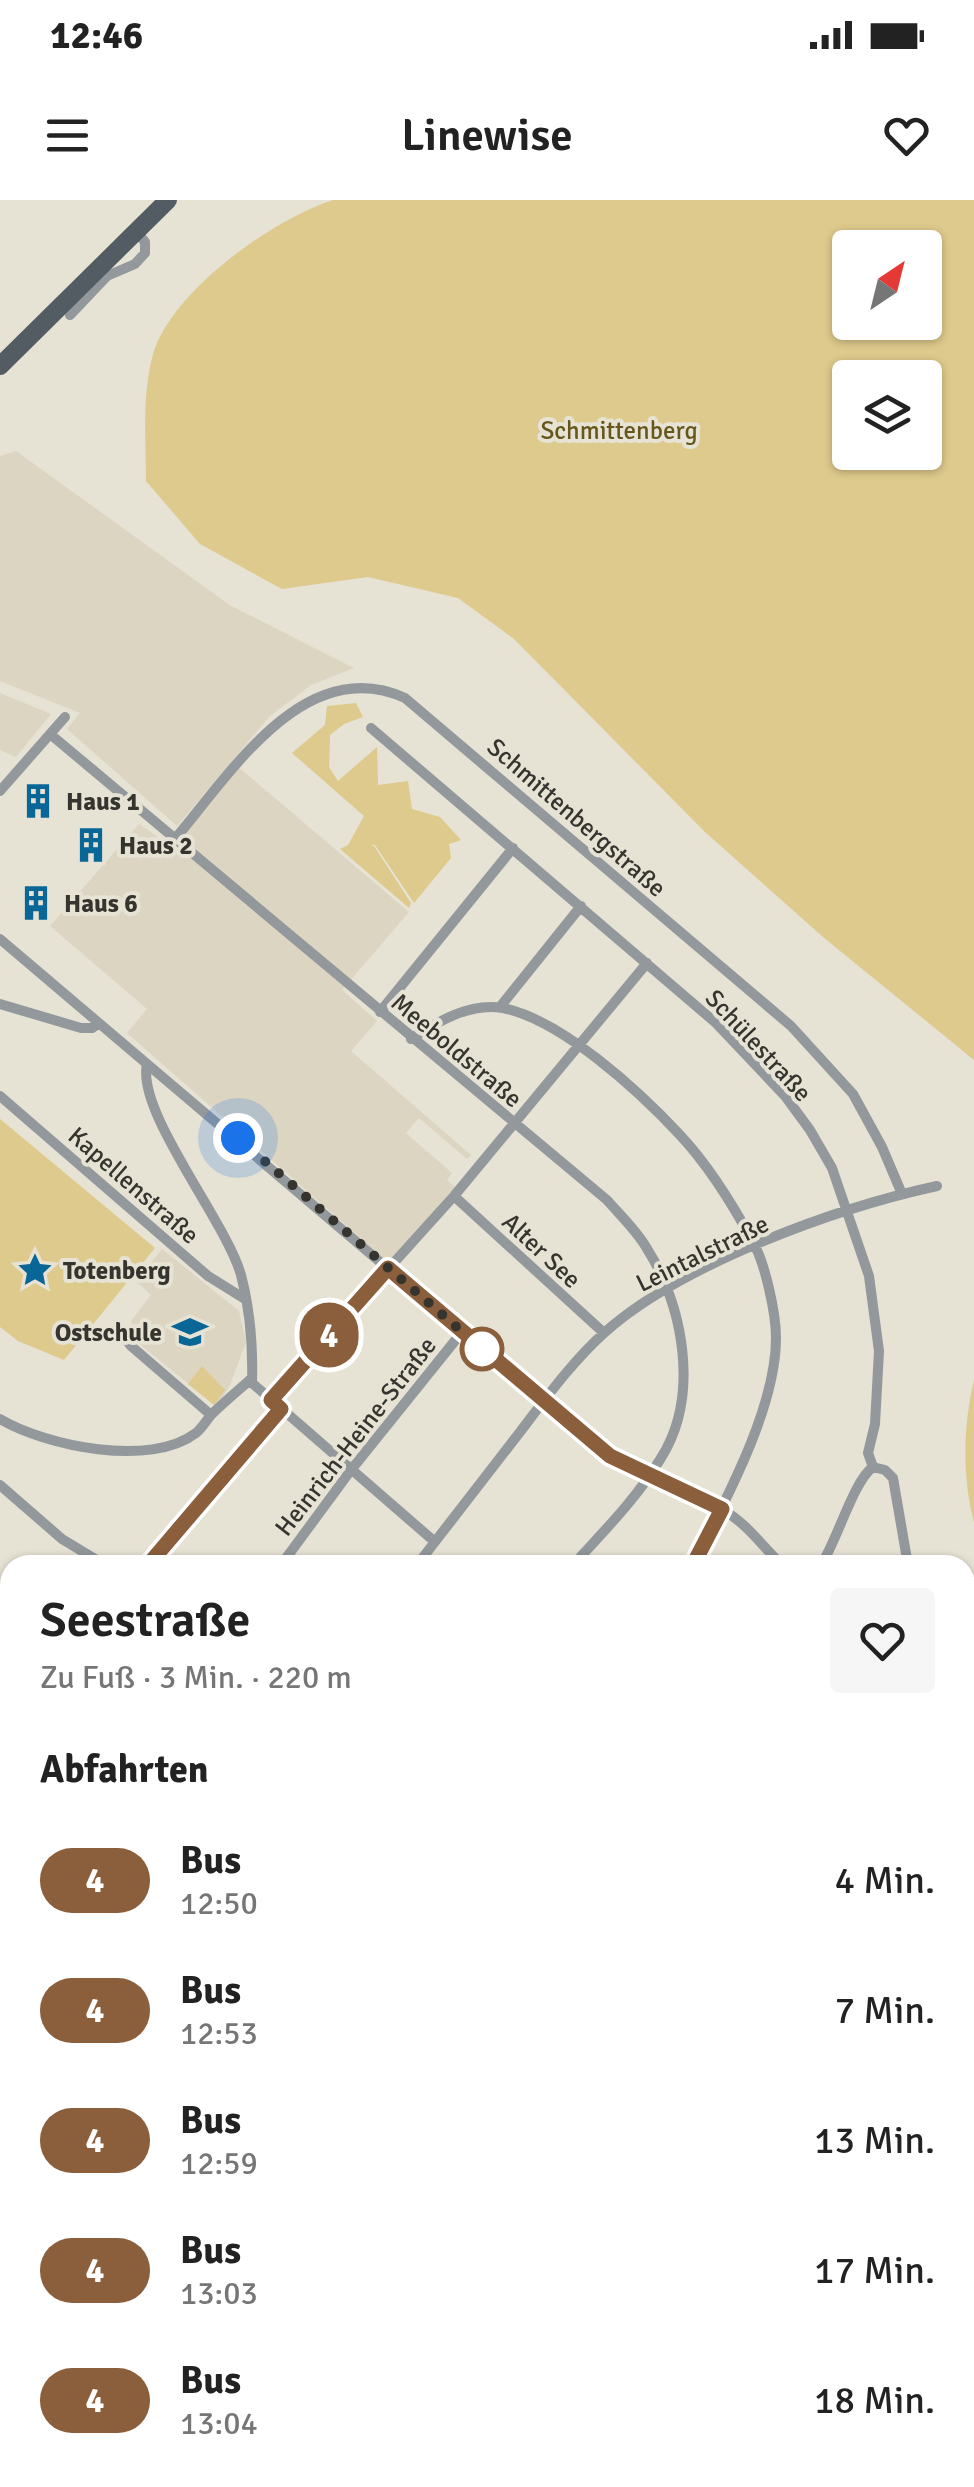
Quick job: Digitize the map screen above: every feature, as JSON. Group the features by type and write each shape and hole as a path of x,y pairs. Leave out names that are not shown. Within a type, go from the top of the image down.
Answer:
{"main road":[{"path":"0,366 167,200"}],"street":[{"path":"70,315 108,276 135,264 145,253 145,242 136,230"},
{"name":"Schmittenbergstraße","path":"174,840 266,733 311,699 356,690 380,690 405,698 791,1026 853,1094 902,1194"},
{"path":"0,791 65,717"},
{"name":"Schülestraße","path":"371,728 716,1023 785,1096 832,1168 869,1276 875,1309 878,1388 868,1453 872,1468 860,1480 827,1555"},
{"name":"Meeboldstraße","path":"50,734 606,1200 645,1245 667,1288 680,1339 684,1378 680,1408 672,1436 650,1475 582,1555"},
{"path":"380,1012 513,848"},
{"path":"500,1007 580,906"},
{"path":"0,939 610,1456 722,1509 742,1523 772,1555"},
{"path":"271,1400 454,1196 647,963"},
{"path":"0,1004 82,1028 98,1024"},
{"path":"412,1039 437,1022 468,1010 500,1007 545,1024 579,1045 681,1136 756,1246 776,1337 770,1381 741,1468 698,1555"},
{"path":"147,1064 145,1074 155,1109 227,1240 240,1274 252,1383 435,1542"},
{"name":"Kapellenstraße","path":"0,1096 208,1276 245,1300"},
{"name":"Leintalstraße","path":"428,1555 544,1401 604,1334 667,1288 756,1246 848,1210 937,1186"},
{"name":"Alter See","path":"454,1196 604,1334"},
{"path":"120,1330 131,1346 211,1415"},
{"name":"Heinrich-Heine-Straße","path":"287,1555 462,1332"},
{"path":"0,1419 24,1433 63,1443 156,1450 197,1432 252,1378"},
{"path":"157,1555 281,1409"},
{"path":"872,1468 885,1470 893,1478 906,1555"},
{"path":"0,1485 62,1539 88,1555"}],"shaded area":[{"path":"16,451 231,606 354,668 311,685 270,716 177,826 67,729 80,713 0,681 0,456"},
{"path":"0,693 51,714 16,757 0,750"},
{"path":"236,765 409,912 342,990 377,1021 351,1051 471,1155 467,1159 419,1118 406,1133 452,1173 447,1180 455,1187 390,1264 127,1033 147,1009 50,926 139,824 168,844"},
{"name":"Ostschule","path":"162,1249 239,1311 246,1342 217,1407 141,1345 131,1321 151,1295 136,1281"}],"green space":[{"name":"Schmittenberg","path":"333,200 974,200 974,1060 823,937 705,832 514,639 458,598 368,577 282,589 200,544 146,481 147,388 152,358 162,333 200,284 282,224"},
{"path":"356,703 363,717 330,735 329,767 338,781 377,747 378,785 408,781 412,809 440,817 461,840 449,844 451,858 414,903 375,845 370,845 411,903 409,908 340,849 348,845 364,816 292,753 325,725 327,706"},
{"path":"0,1119 155,1248 64,1360 18,1341 0,1327"},
{"path":"202,1366 225,1390 214,1405 188,1384"},
{"path":"974,1380 974,1523 965,1452"}],"bus line":[{"name":"4","path":"157,1555 281,1409 271,1400 388,1268 621,1464 722,1509 698,1555"}],"place":[{"name":"Haus 1","path":"38,801"},
{"name":"Haus 2","path":"91,845"},
{"name":"Haus 6","path":"36,903"},
{"name":"Totenberg","path":"35,1270"},
{"name":"Ostschule","path":"190,1332"}],"route":[{"path":"238,1138 482,1349"}]}
